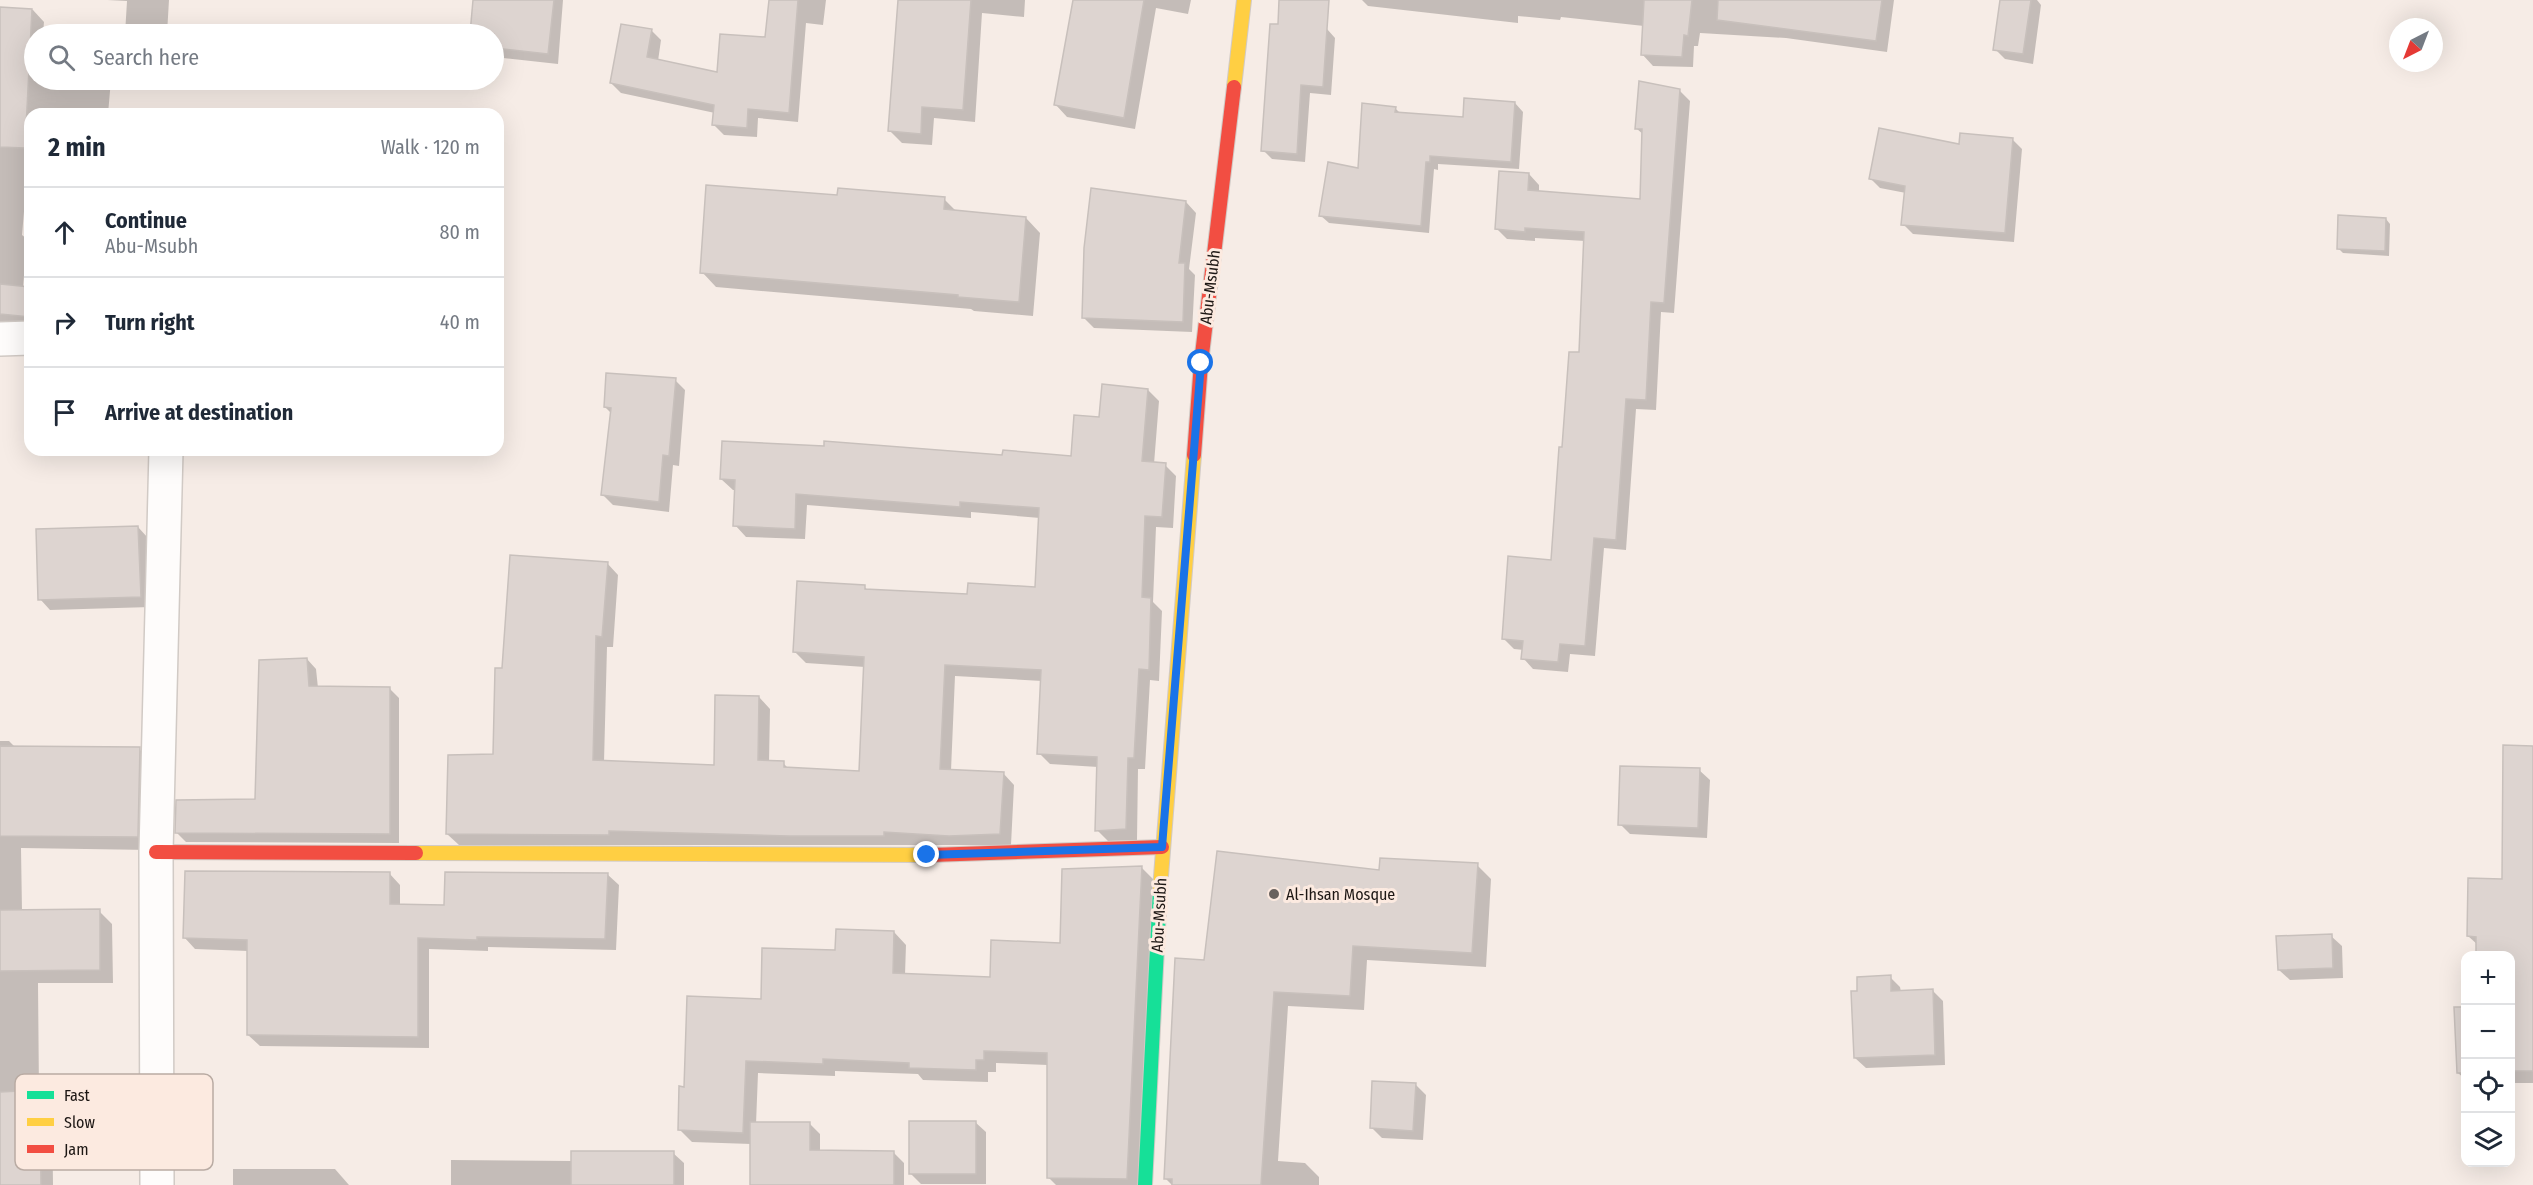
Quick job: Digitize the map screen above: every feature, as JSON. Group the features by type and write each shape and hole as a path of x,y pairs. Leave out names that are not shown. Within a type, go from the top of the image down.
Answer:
{"street":[{"name":"Abu-Msubh","path":"1145,1185 1162,847 1201,363 1244,0"},
{"path":"0,339 24,338"},
{"path":"157,1074 156,852 166,456"},
{"path":"156,852 927,855 1162,847"},
{"path":"157,1170 157,1185"}],"building":[{"path":"473,0 554,0 548,54 504,49 504,24 471,24"},
{"path":"769,0 798,0 789,113 748,109 747,128 712,125 714,105 610,83 621,24 652,29 647,57 717,72 720,34 765,37"},
{"path":"898,0 971,0 963,110 922,107 921,134 888,131"},
{"path":"1073,0 1144,0 1124,118 1054,105"},
{"path":"1279,0 1329,0 1323,87 1301,85 1297,154 1261,151 1270,24 1278,24"},
{"path":"1644,0 1692,0 1688,36 1684,35 1682,57 1641,55"},
{"path":"1718,0 1882,0 1876,41 1717,20"},
{"path":"2000,0 2031,0 2023,54 1993,50"},
{"path":"0,7 32,9 31,24 24,24 24,90 28,90 27,108 24,108 24,148 0,147"},
{"path":"1639,81 1680,89 1664,303 1651,302 1646,400 1626,399 1616,540 1594,538 1585,646 1560,644 1558,662 1521,659 1523,641 1502,639 1508,556 1551,560 1569,352 1579,352 1584,232 1525,228 1525,232 1495,229 1499,171 1529,173 1528,190 1640,199 1642,129 1635,129"},
{"path":"1464,98 1515,102 1511,162 1430,156 1430,162 1426,162 1421,226 1319,216 1328,162 1358,168 1362,103 1396,107 1395,112 1463,117"},
{"path":"1879,128 1959,144 1960,133 2013,138 2005,233 1901,225 1905,186 1869,179"},
{"path":"706,185 837,195 838,188 945,197 944,209 1026,217 1019,302 700,273"},
{"path":"1091,188 1186,201 1179,263 1185,263 1183,322 1082,318 1084,248"},
{"path":"2338,215 2386,218 2385,251 2337,249"},
{"path":"0,284 24,286 24,316 0,314"},
{"path":"606,373 676,378 669,456 663,455 659,502 601,495 611,408 604,407"},
{"path":"1102,384 1148,389 1142,461 1166,463 1162,517 1145,516 1142,597 1151,598 1149,670 1139,669 1134,758 1128,758 1126,829 1095,831 1097,757 1037,754 1041,670 945,665 940,769 1004,772 1000,834 949,836 884,832 884,836 789,836 609,831 609,835 446,834 448,755 493,754 495,668 502,668 510,555 608,562 602,637 596,636 593,760 714,765 715,695 759,696 758,760 784,761 784,767 859,771 864,657 793,652 797,581 865,585 865,589 967,594 968,583 1035,587 1039,508 960,502 960,507 796,494 795,529 733,526 735,480 720,479 722,441 824,446 824,441 1002,455 1003,450 1071,456 1074,415 1099,417"},
{"path":"138,526 141,597 38,600 36,529"},
{"path":"307,658 309,686 390,687 390,834 175,833 176,800 255,799 259,660"},
{"path":"2503,745 2533,746 2533,1071 2515,1071 2515,951 2476,951 2476,937 2467,936 2468,878 2502,879"},
{"path":"0,746 140,747 138,837 0,836"},
{"path":"1620,766 1700,768 1698,828 1618,825"},
{"path":"1217,851 1379,870 1380,858 1478,863 1472,953 1353,946 1350,996 1274,992 1261,1185 1172,1185 1172,1179 1164,1179 1175,958 1204,960"},
{"path":"1142,866 1127,1179 1047,1178 1047,1053 984,1051 984,1060 976,1060 976,1070 909,1068 909,1063 823,1059 823,1064 746,1061 743,1133 678,1130 679,1086 684,1087 687,996 761,999 762,948 835,950 836,929 894,931 893,973 990,977 991,940 1060,943 1062,869"},
{"path":"185,871 390,872 390,904 444,905 445,872 608,873 605,939 418,938 418,1037 247,1035 247,940 183,938"},
{"path":"100,909 100,970 0,971 0,910"},
{"path":"2332,934 2333,968 2278,970 2276,936"},
{"path":"1891,975 1891,991 1933,989 1935,1055 1854,1058 1851,991 1857,991 1857,977"},
{"path":"2454,1007 2461,1007 2461,1073 2457,1073"},
{"path":"1372,1081 1416,1083 1413,1131 1370,1128"},
{"path":"15,1091 15,1170 41,1170 41,1185 0,1185 0,1092"},
{"path":"909,1121 976,1121 976,1174 909,1174"},
{"path":"750,1122 810,1122 810,1150 894,1151 894,1185 750,1185"},
{"path":"571,1151 674,1151 674,1185 571,1185"}],"traffic: fast":[{"path":"1145,1185 1160,889"}],"traffic: slow":[{"path":"1234,87 1244,0"},
{"path":"1160,889 1194,455"},
{"path":"416,853 931,855"}],"traffic: jam":[{"path":"1194,455 1201,363 1234,87"},
{"path":"931,855 1162,847"},
{"path":"156,852 416,853"}],"place":[{"name":"Al-Ihsan Mosque","path":"1274,894"}],"route":[{"path":"927,855 1162,847 1201,363"}]}
